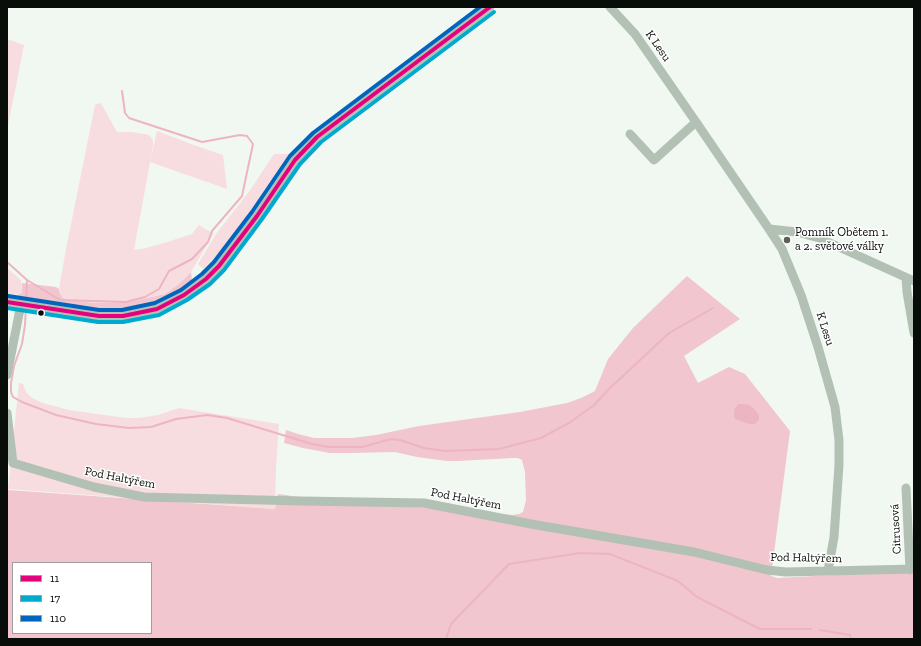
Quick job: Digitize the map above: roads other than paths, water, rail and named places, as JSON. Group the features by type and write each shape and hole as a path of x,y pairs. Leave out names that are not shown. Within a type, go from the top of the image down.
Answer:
{"street":[{"path":"7,302 99,316 123,316 157,309 184,295 206,279 219,266 257,216 295,160 317,137 490,7"},
{"name":"K Lesu","path":"610,7 635,34 782,249 801,295 835,407 840,440 840,465 834,537 828,571"},
{"path":"630,134 654,160 696,122"},
{"path":"769,230 798,232 820,238 910,280 907,292 914,333"},
{"path":"7,375 21,304"},
{"name":"Pod Haltýřem","path":"7,413 13,463 94,487 144,497 424,503 530,524 694,552 767,570 786,572 912,570"},
{"name":"Citrusová","path":"906,488 912,570"}],"waterway":[{"path":"7,262 27,280 60,300 126,302 145,297 159,289 169,271 192,259 208,242 212,231 242,196 253,144 247,136 240,135 202,142 129,118 125,113 122,91"},
{"path":"26,303 27,280"},
{"path":"26,307 22,344 14,366 11,392 13,397 22,402 56,415 96,424 129,428 151,427 176,419 207,415 227,418 312,444 329,447 362,447 391,439 400,440 424,448 445,451 499,449 541,438 569,423 593,406 669,333 713,308"},
{"path":"446,639 451,624 509,564 580,553 610,554 678,581 697,597 760,629 811,629"},
{"path":"820,630 850,635 851,639"}],"place":[{"name":"Pomník Obětem 1. a 2. světové války","path":"787,240"}]}
